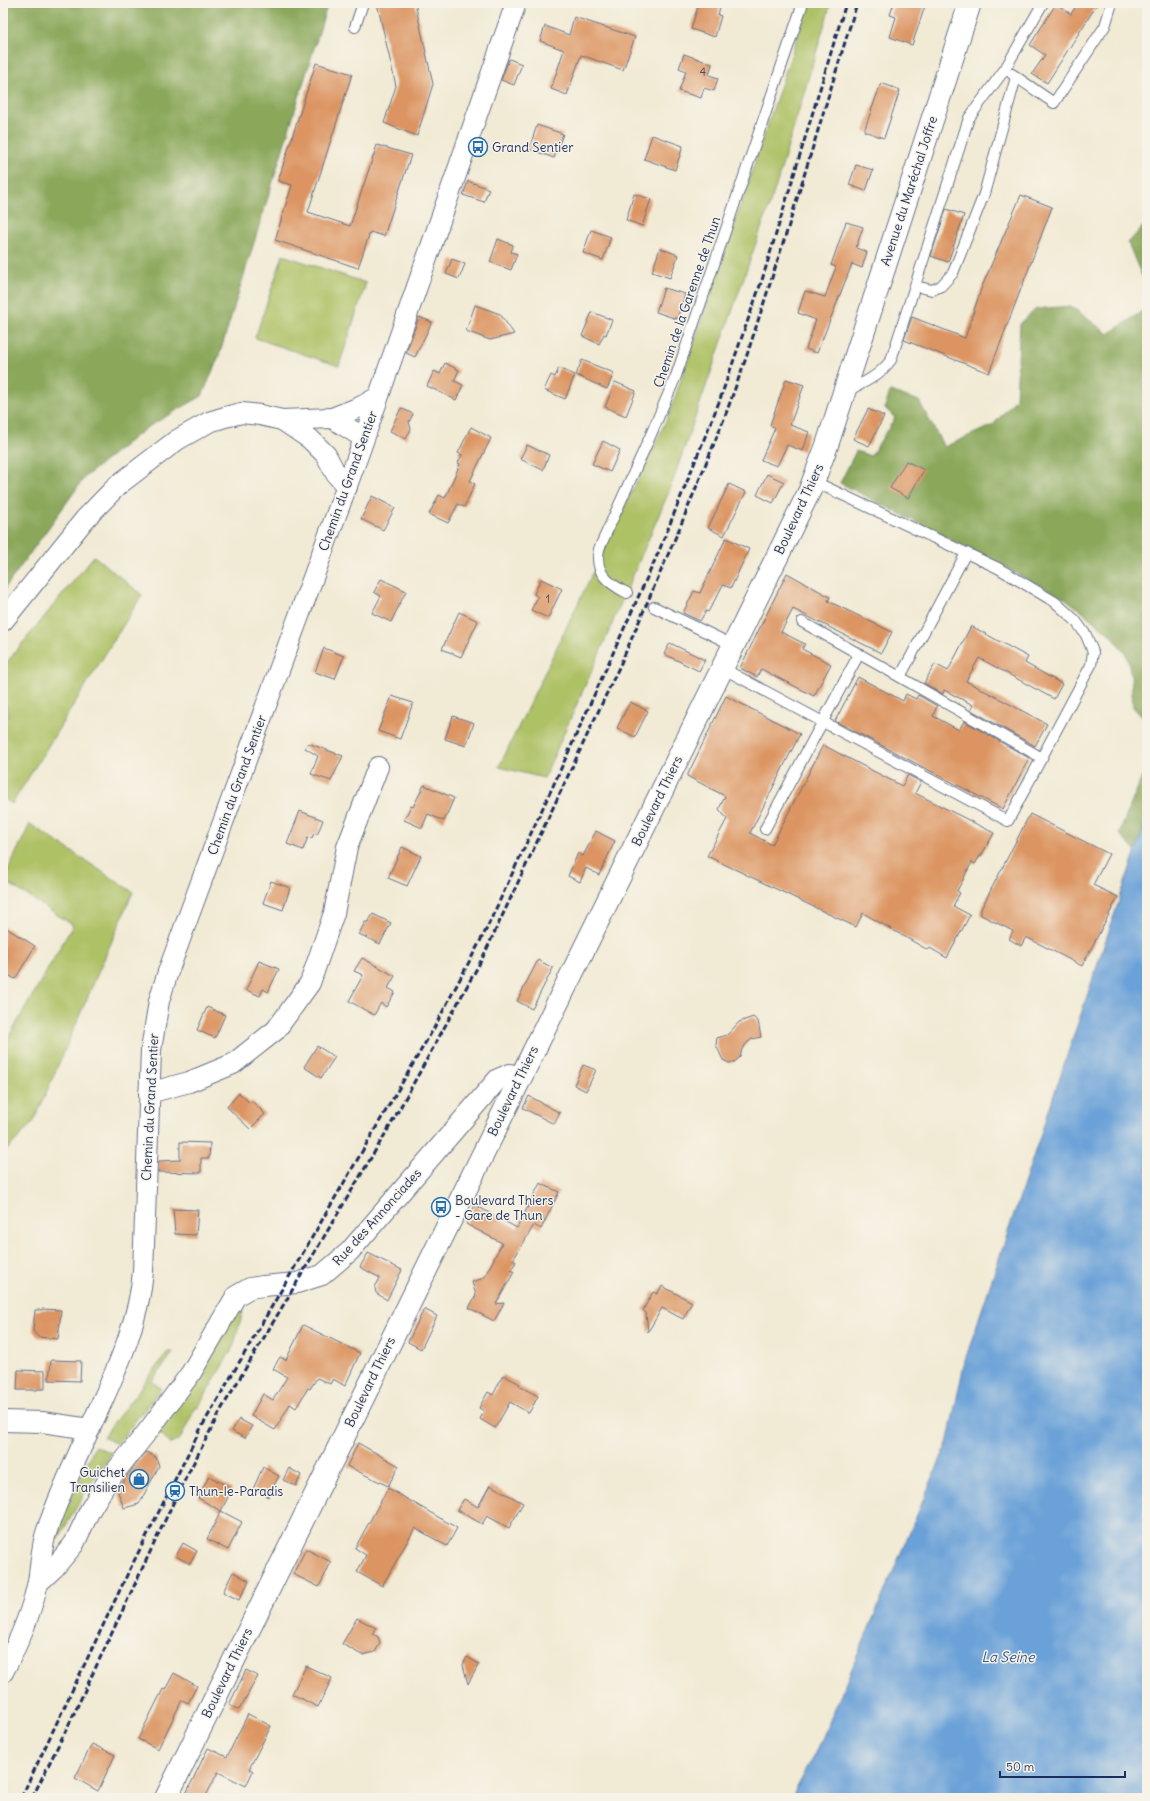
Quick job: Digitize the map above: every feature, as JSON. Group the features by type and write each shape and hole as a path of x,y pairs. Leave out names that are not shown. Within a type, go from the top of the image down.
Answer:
{"main road":[{"name":"Avenue du Maréchal Joffre","path":"846,386 970,3"},
{"name":"Boulevard Thiers","path":"166,1798 813,481 846,386"}],"street":[{"name":"Chemin du Grand Sentier","path":"38,1582 44,1537 54,1509 119,1365 141,1290 151,1050 159,1000 347,487 516,3"},
{"path":"3,621 85,519 118,485 177,440 209,422 242,413 282,420 332,418 360,407 378,397"},
{"path":"332,418 362,444"},
{"path":"282,420 310,439 326,455 336,474 347,487"},
{"path":"326,455 362,444"},
{"path":"149,1093 189,1082 233,1064 276,1030 310,983 334,913 347,847 378,768"},
{"name":"Rue des Annonciades","path":"38,1582 54,1568 74,1544 90,1510 107,1482 152,1427 191,1373 236,1296 250,1288 310,1280 330,1270 350,1251 498,1079 510,1074 520,1078"},
{"path":"3,1421 42,1422 90,1429"},
{"path":"3,1672 13,1654 38,1582"}],"lane":[{"path":"355,27 363,3"},
{"name":"Chemin de la Garenne de Thun","path":"627,593 614,586 599,568 597,559 599,549 676,376 802,3"},
{"path":"846,386 871,379 882,372 891,360 970,118 1005,69 1043,3"},
{"path":"1005,69 1054,103 1105,26 1112,3"},
{"path":"915,286 932,290 941,286 953,273 984,194 1016,77"},
{"path":"722,668 1008,821 1091,665 1093,652 1086,635 1075,620 1055,602 998,568 813,481"},
{"path":"900,677 966,553"},
{"path":"654,607 733,645"},
{"path":"802,622 1042,758"},
{"path":"766,829 822,721 859,654"}],"green space":[{"path":"3,3 328,3 219,356 202,396 146,428 85,477 3,591"},
{"path":"809,3 831,3 776,186 670,489 544,778 499,767 669,415"},
{"path":"1147,222 1147,289 1128,243"},
{"path":"283,255 366,283 339,366 255,338"},
{"path":"1071,306 1108,334 1147,308 1147,722 1133,707 1131,675 1127,656 1112,636 1066,599 840,483 856,451 871,456 895,418 885,408 890,391 919,401 944,447 993,425 1016,399 1020,324 1036,309"},
{"path":"94,556 142,595 12,804 3,798 3,719 9,716 3,697 3,667"},
{"path":"1147,764 1147,864 1119,834"},
{"path":"30,824 133,892 34,1121 3,1154 3,1047 73,925 3,880"},
{"path":"240,1310 243,1312 233,1347 198,1408 196,1407 180,1439 171,1444 158,1432 204,1371 232,1319"},
{"path":"169,1350 173,1353 152,1381 161,1389 117,1444 103,1437"},
{"path":"95,1446 112,1453 89,1486 58,1539 54,1537"}],"water":[{"name":"La Seine","path":"1147,817 1147,1798 791,1798 816,1753 947,1444 965,1360"}],"building":[{"path":"377,3 415,3 433,84 417,136 384,123 396,86"},
{"path":"699,3 721,3 718,15 721,16 715,37 691,29"},
{"path":"894,3 926,3 912,45 890,37 896,17 890,15"},
{"path":"1078,3 1098,3 1047,83 1032,74 1045,55 1030,45 1056,4 1071,14"},
{"path":"574,17 635,37 623,70 581,55 567,95 551,89 564,50 540,41 545,26 569,35"},
{"path":"684,54 712,64 709,75 718,78 714,91 704,88 701,98 679,91 686,71 679,68"},
{"path":"509,59 522,64 514,85 501,80"},
{"path":"316,63 352,74 308,212 350,226 377,145 411,155 384,236 370,232 358,268 275,240 292,185 278,181"},
{"path":"881,83 900,90 884,138 864,131"},
{"path":"537,125 563,134 554,158 529,149"},
{"path":"652,135 683,146 675,170 644,159"},
{"path":"856,165 873,170 866,191 849,185"},
{"path":"468,181 489,189 484,202 463,195"},
{"path":"634,194 651,199 642,226 626,220"},
{"path":"1021,195 1052,207 989,373 904,340 912,317 965,338 981,289"},
{"path":"946,209 964,215 948,262 931,256"},
{"path":"846,222 863,227 856,248 867,252 862,268 852,264 817,353 806,349 816,320 798,313 805,291 825,297 836,267 831,265"},
{"path":"591,230 611,237 603,260 583,253"},
{"path":"498,239 513,245 511,252 517,254 511,270 490,262"},
{"path":"660,248 678,255 670,278 652,272"},
{"path":"452,259 465,264 459,279 446,274"},
{"path":"664,288 685,294 677,319 656,312"},
{"path":"475,305 500,314 514,334 490,340 466,331"},
{"path":"592,312 612,320 606,335 604,334 599,344 582,336"},
{"path":"419,317 432,322 415,357 406,353"},
{"path":"582,360 614,373 607,389 576,375"},
{"path":"445,363 459,370 454,381 463,385 456,400 427,386 434,371 440,374"},
{"path":"559,368 575,375 565,399 544,390 551,375 555,377"},
{"path":"786,379 804,385 790,425 809,432 803,451 787,445 777,466 761,460 775,428 770,425"},
{"path":"615,382 636,391 626,416 605,407"},
{"path":"401,408 413,414 409,422 411,429 406,439 390,431"},
{"path":"868,409 884,416 869,446 853,439"},
{"path":"471,427 491,438 470,481 475,484 464,507 458,504 448,523 429,514 439,495 445,498 460,464 458,463 462,455 458,453"},
{"path":"603,441 620,450 610,472 592,464"},
{"path":"527,445 549,455 543,470 520,459"},
{"path":"906,461 924,470 908,498 890,488"},
{"path":"767,474 784,482 773,503 757,495"},
{"path":"729,484 746,492 724,536 708,528"},
{"path":"372,496 395,508 383,530 361,519"},
{"path":"726,538 749,549 731,588 723,585 708,612 706,611 700,621 683,613 694,591 700,593"},
{"path":"787,573 830,597 828,601 892,632 881,653 793,609 781,632 805,644 802,649 831,664 814,696 761,669 757,677 740,668"},
{"path":"381,579 406,591 391,622 372,613 381,596 374,592"},
{"path":"541,579 562,589 548,618 531,610 538,597 534,594"},
{"path":"459,612 478,621 461,657 442,649"},
{"path":"971,626 1028,657 1025,663 1062,684 1054,699 979,658 966,681 1047,724 1035,746 971,710 973,705 944,690 943,694 924,683 935,664 948,671"},
{"path":"670,643 705,660 699,671 664,654"},
{"path":"324,648 344,656 335,679 315,672"},
{"path":"858,677 903,701 906,694 916,699 918,695 937,706 933,716 959,730 964,721 1029,758 1003,809 835,721"},
{"path":"392,696 413,703 400,739 378,731"},
{"path":"726,696 800,734 750,833 772,845 823,745 902,786 908,775 921,782 915,793 994,833 975,864 972,862 957,891 960,893 953,906 970,915 947,958 930,948 928,950 863,913 856,927 707,856 727,819 719,809 725,796 687,776"},
{"path":"630,702 648,711 635,737 617,728"},
{"path":"453,716 474,723 466,746 445,739"},
{"path":"308,743 343,756 331,781 311,774 318,756 305,748"},
{"path":"424,785 454,798 444,821 428,814 422,828 404,820 411,806 413,807"},
{"path":"300,811 323,820 317,835 314,833 312,838 308,837 303,850 287,844"},
{"path":"1030,814 1109,854 1093,885 1118,897 1082,966 1026,937 1021,946 1009,939 1013,931 981,915 981,909"},
{"path":"596,831 615,841 599,875 586,868 580,882 568,876 578,853 583,856"},
{"path":"402,847 421,856 407,886 388,878"},
{"path":"271,881 290,888 283,910 263,903"},
{"path":"373,914 391,923 380,944 359,934 365,922 368,922"},
{"path":"3,926 35,946 15,979 3,972"},
{"path":"362,958 395,976 388,988 395,992 386,1007 381,1003 374,1015 349,1001 363,975 354,971"},
{"path":"538,960 553,968 532,1009 517,1001"},
{"path":"259,961 279,969 268,992 263,989 260,996 246,990"},
{"path":"207,1007 225,1015 215,1038 197,1030"},
{"path":"753,1017 758,1021 761,1037 752,1039 748,1042 742,1049 740,1057 734,1062 729,1063 723,1060 716,1045 717,1038 727,1035 739,1022"},
{"path":"317,1046 335,1057 321,1078 304,1067"},
{"path":"583,1065 596,1070 586,1091 574,1085"},
{"path":"239,1093 250,1103 252,1101 265,1114 250,1129 227,1107"},
{"path":"529,1096 560,1113 554,1124 523,1108"},
{"path":"180,1142 210,1143 209,1158 201,1158 201,1173 158,1172 159,1161 180,1160"},
{"path":"540,1183 559,1192 541,1229 534,1225 513,1260 516,1262 511,1270 514,1272 496,1304 504,1303 494,1321 469,1308 476,1295 472,1282 484,1278 502,1243 466,1224 475,1205 517,1228"},
{"path":"173,1209 198,1210 196,1235 175,1234"},
{"path":"368,1253 402,1270 387,1300 376,1293 375,1287 380,1278 360,1267"},
{"path":"662,1286 692,1302 683,1319 662,1308 648,1332 646,1313 643,1310 653,1292 657,1294"},
{"path":"424,1309 437,1316 421,1349 408,1342"},
{"path":"35,1310 61,1310 58,1339 38,1337 33,1331"},
{"path":"303,1325 360,1353 345,1386 333,1379 330,1384 317,1378 310,1389 308,1388 296,1408 290,1404 275,1430 251,1416 263,1394 273,1400 287,1377 273,1369 280,1357 286,1360"},
{"path":"51,1360 81,1361 80,1381 49,1380"},
{"path":"18,1370 45,1371 45,1389 17,1390"},
{"path":"503,1375 520,1384 519,1386 538,1396 529,1413 510,1402 495,1428 480,1419 484,1411 479,1408 488,1392 493,1395"},
{"path":"239,1419 252,1426 245,1438 232,1431"},
{"path":"358,1443 399,1466 388,1486 347,1466"},
{"name":"Thun-le-Paradis","path":"146,1452 156,1457 159,1466 139,1504 124,1508 118,1492 126,1477"},
{"path":"263,1467 279,1476 268,1497 253,1489"},
{"path":"289,1468 301,1475 296,1486 283,1480"},
{"path":"209,1476 232,1489 221,1511 198,1498"},
{"path":"490,1485 523,1503 509,1528 487,1516 482,1524 457,1510 464,1499 478,1507"},
{"path":"388,1488 457,1528 447,1546 415,1528 382,1586 357,1572 366,1555 355,1548"},
{"path":"221,1511 242,1522 228,1550 207,1539"},
{"path":"183,1543 197,1551 190,1564 176,1556"},
{"path":"306,1549 331,1562 319,1587 293,1574"},
{"path":"233,1572 249,1581 239,1600 223,1592"},
{"path":"357,1618 376,1628 373,1634 378,1637 380,1643 375,1652 362,1655 342,1644"},
{"path":"467,1657 479,1664 468,1684 463,1665"},
{"path":"306,1666 332,1678 318,1707 292,1694"},
{"path":"246,1670 258,1676 239,1710 229,1705"},
{"path":"174,1673 197,1686 188,1703 182,1700 158,1749 138,1739 163,1689 165,1690"},
{"path":"248,1714 271,1726 249,1769 253,1771 246,1786 218,1772 205,1798 184,1798 208,1748 227,1757"},
{"path":"92,1744 115,1755 98,1791 75,1778"}],"railway":[{"path":"21,1798 128,1573 201,1428 434,1028 486,930 559,773 659,551 719,402 762,280 846,3"},
{"path":"32,1798 69,1724 176,1497 222,1408 390,1126 482,959 621,663 680,527 724,419 746,358 788,228 857,3"}],"place":[{"name":"Grand Sentier","path":"478,147"},
{"name":"Boulevard Thiers - Gare de Thun","path":"441,1207"},
{"name":"Guichet Transilien","path":"139,1479"},
{"name":"Thun-le-Paradis","path":"175,1491"}]}
